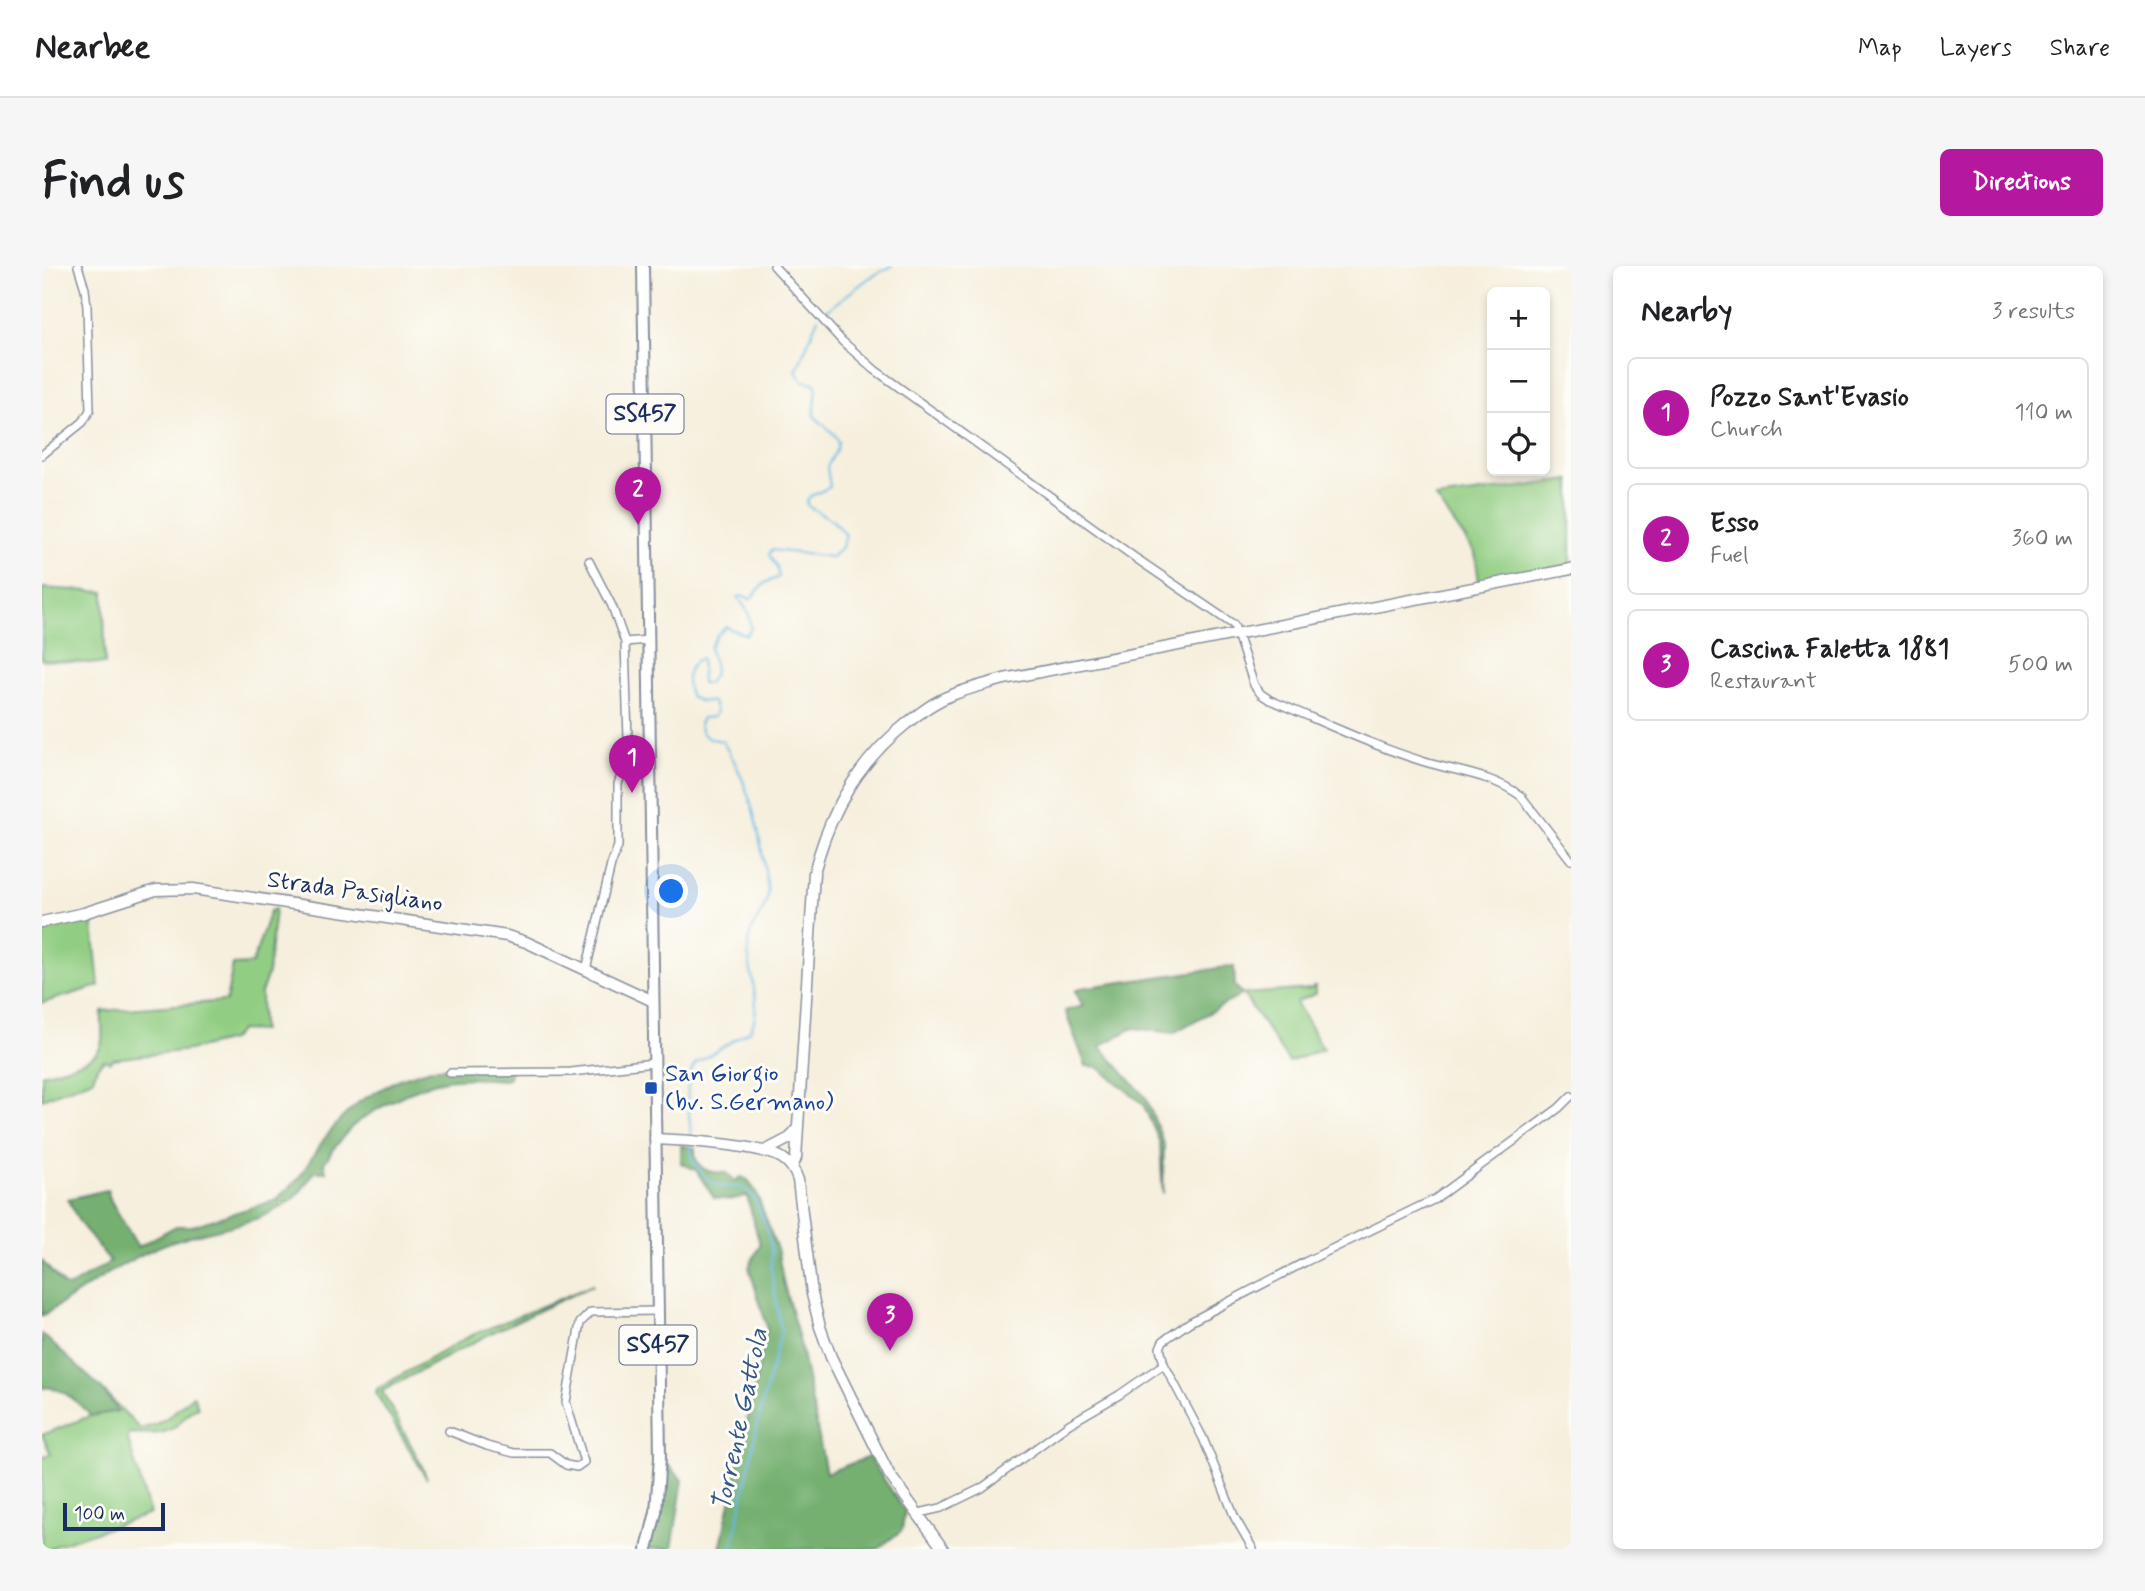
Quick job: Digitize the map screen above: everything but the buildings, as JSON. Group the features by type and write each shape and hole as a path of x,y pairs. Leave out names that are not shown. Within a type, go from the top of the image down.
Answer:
{"main road":[{"name":"SS457","path":"643,266 659,1484 656,1512 647,1549"},
{"path":"792,1168 796,1158 814,873 838,805 874,752 923,710 951,695 1017,677 1571,569"},
{"name":"Strada Pasigliano","path":"42,922 84,913 156,890 193,889 507,936 526,942 653,1000"},
{"path":"765,1151 790,1138 796,1129"},
{"path":"655,1139 765,1151 781,1158 792,1168 798,1180 812,1294 824,1337 877,1453 943,1549"}],"street":[{"path":"42,455 83,422 90,410 87,307 78,266"},
{"path":"774,266 816,313 875,370 1137,559 1234,625 1254,685 1270,700 1425,762 1475,773 1510,788 1521,796 1571,860"},
{"path":"586,970 618,846 618,784 626,760 628,739 625,642 612,606 589,561"},
{"path":"625,642 648,640"},
{"path":"450,1073 571,1072 654,1063"},
{"path":"1253,1549 1235,1518 1203,1438 1164,1364 1160,1348 1163,1341 1305,1262 1435,1199 1559,1108 1571,1096"},
{"path":"449,1431 501,1450 551,1453 566,1465 577,1467 584,1462 566,1402 580,1322 592,1312 657,1311"},
{"path":"919,1513 940,1508 982,1488 1069,1424 1119,1395 1164,1364"}],"green space":[{"path":"1571,480 1571,565 1479,582 1475,553 1436,498"},
{"path":"42,588 104,592 105,664 42,660"},
{"path":"275,909 268,973 261,993 262,1031 240,1030 231,1040 189,1050 113,1059 110,1062 104,1060 97,1067 93,1079 42,1099 42,1074 85,1061 98,1051 102,1037 102,1011 226,1001 233,965 252,964 270,911"},
{"path":"92,915 99,986 42,1003 42,928 84,920"},
{"path":"1234,966 1235,986 1243,994 1173,1033 1133,1028 1100,1046 1146,1098 1164,1144 1163,1194 1160,1143 1143,1104 1098,1067 1086,1066 1065,1011 1083,1006 1075,991 1081,988"},
{"path":"1315,986 1315,994 1296,1002 1323,1049 1289,1062 1243,994 1311,989"},
{"path":"486,1067 511,1070 506,1080 441,1081 396,1099 354,1125 324,1163 326,1172 314,1172 300,1192 284,1205 253,1220 184,1238 151,1250 42,1316 42,1261 64,1286 69,1287 110,1262 79,1222 68,1199 107,1190 138,1247 176,1226 192,1226 276,1200 298,1179 324,1139 341,1119 360,1101 399,1079 434,1068"},
{"path":"681,1145 695,1148 697,1161 704,1169 727,1173 735,1181 741,1177 748,1180 756,1192 778,1252 800,1343 826,1473 869,1457 905,1511 902,1530 878,1549 720,1549 767,1327 749,1267 760,1245 747,1196 729,1200 714,1198 696,1170 681,1163"},
{"path":"593,1285 491,1333 382,1391 427,1479 376,1393 377,1389 470,1336"},
{"path":"42,1334 101,1388 118,1411 91,1416 62,1392 42,1388"},
{"path":"101,1388 140,1429 163,1420 193,1395 198,1407 172,1429 154,1434 129,1433 128,1440 150,1514 56,1545 51,1549 42,1549 42,1458 51,1454 42,1435 95,1414 117,1411"},
{"path":"660,1457 683,1480 672,1549 647,1549"}],"waterway":[{"name":"Torrente Gattola","path":"822,314 869,278 892,266"},
{"name":"Torrente Gattola","path":"691,1137 688,1090 695,1064 750,1030 754,1021 756,1000 748,940 765,904 768,891 751,803 739,771 722,741 708,738 702,733 699,724 702,718 714,717 716,712 713,702 699,701 691,697 688,674 692,665 701,658 702,683 707,684 715,670 710,647 717,635 726,627 746,635 751,629 749,613 738,597 750,599 765,583 779,577 777,567 769,555 771,550 832,557 842,547 846,535 832,520 808,506 806,502 811,496 830,487 827,467 837,449 838,441 814,416 817,389 814,383 803,381 796,372 818,318"},
{"name":"Torrente Gattola","path":"691,1146 695,1162 705,1177 714,1184 742,1187 754,1198 765,1222 771,1249 771,1269 781,1331 759,1417 732,1549"}],"place":[{"name":"Esso","path":"638,525"},
{"name":"Pozzo Sant'Evasio","path":"632,793"},
{"name":"San Giorgio (bv. S.Germano)","path":"651,1088"},
{"name":"Cascina Faletta 1881","path":"890,1351"}]}
